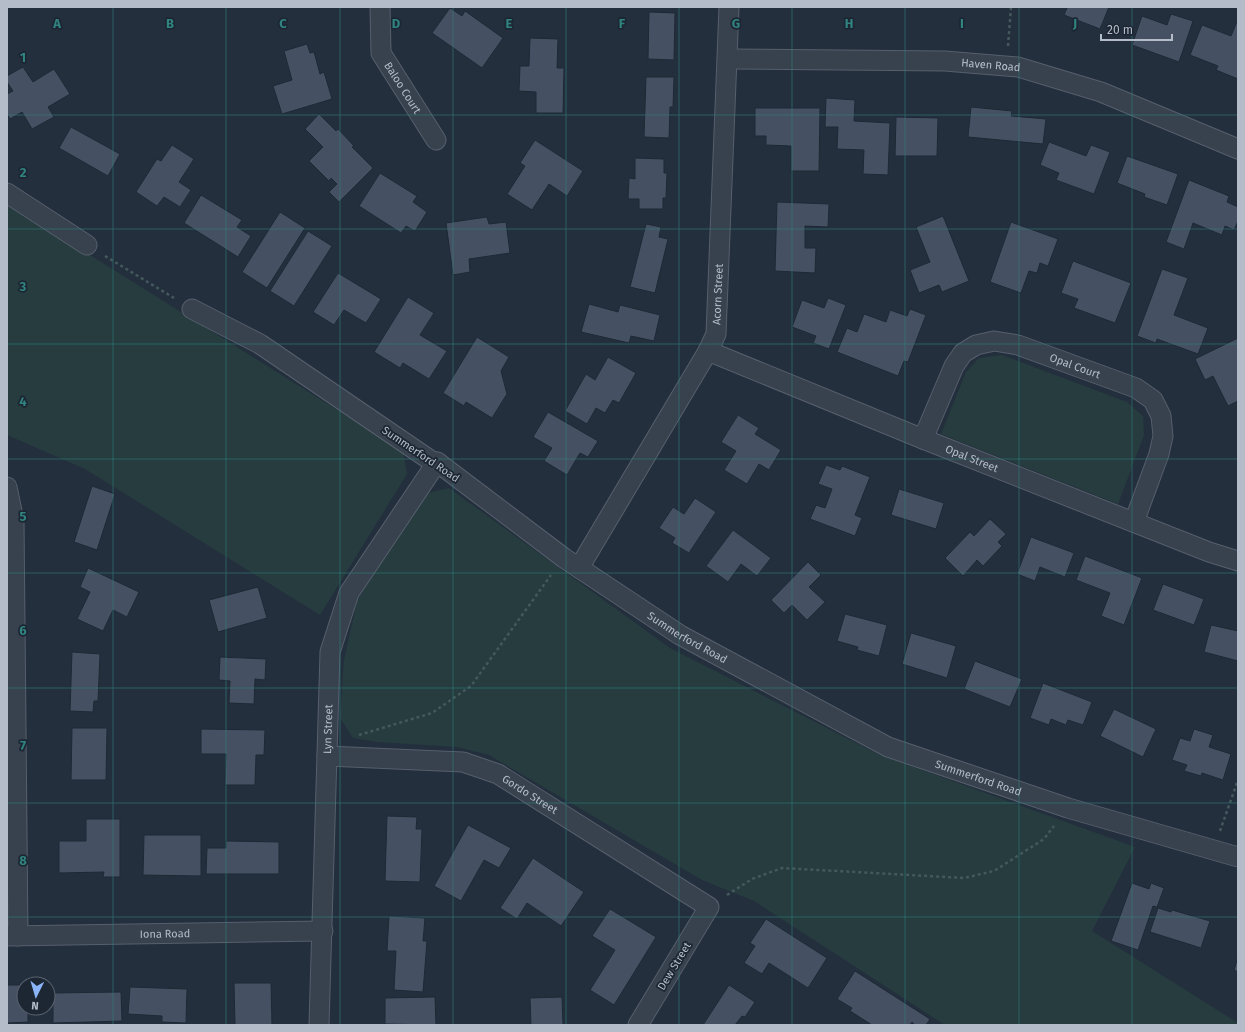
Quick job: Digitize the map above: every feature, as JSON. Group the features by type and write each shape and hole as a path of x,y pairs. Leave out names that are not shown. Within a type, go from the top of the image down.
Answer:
{"street":[{"name":"Baloo Court","path":"380,7 380,53 436,140"},
{"name":"Acorn Street","path":"571,563 708,351 716,334 729,7"},
{"name":"Haven Road","path":"728,59 945,61 1018,67 1101,92 1238,149"},
{"path":"7,193 87,245"},
{"name":"Summerford Road","path":"192,309 260,344 433,462 437,462 571,563 680,635 888,747 1068,808 1238,858"},
{"name":"Opal Court","path":"923,439 954,366 964,353 976,345 994,341 1018,345 1136,388 1153,400 1161,416 1164,436 1159,454 1134,522"},
{"name":"Opal Street","path":"708,351 923,439 1209,552 1238,561"},
{"name":"Lyn Street","path":"320,1025 330,652 349,593 437,462"},
{"path":"7,487 14,521 12,936"},
{"name":"Gordo Street","path":"328,750 463,762 498,774 709,907"},
{"name":"Dew Street","path":"638,1025 709,907"},
{"name":"Iona Road","path":"12,936 323,931"}],"path":[{"path":"1006,66 1011,7"},
{"path":"87,245 192,309"},
{"path":"328,750 432,713 471,686 571,563"},
{"path":"1213,850 1238,780"},
{"path":"709,907 752,879 782,868 964,878 994,871 1044,839 1068,808"}],"green space":[{"path":"7,203 403,451 407,474 320,615 85,469 7,435"},
{"path":"1002,355 1127,402 1143,416 1144,435 1118,504 941,434 966,372 979,358"},
{"path":"449,488 670,648 878,754 1135,847 1092,931 1238,1023 1238,1025 945,1025 754,901 702,880 489,755 457,747 377,742 353,738 340,718 344,660 357,601 423,494"}],"building":[{"path":"1065,7 1109,7 1100,29 1064,15 1067,8"},
{"path":"450,8 462,16 465,11 503,38 482,68 432,33"},
{"path":"649,12 675,13 674,60 648,59"},
{"path":"1171,14 1193,21 1179,62 1132,45 1142,16 1167,25"},
{"path":"1238,19 1238,79 1216,70 1218,66 1190,55 1202,25 1231,36"},
{"path":"530,38 558,39 557,68 564,68 563,113 536,113 536,92 519,91 520,66 529,66"},
{"path":"307,44 310,53 314,52 320,74 324,72 332,99 282,114 273,86 292,80 284,51"},
{"path":"23,67 33,82 54,69 70,94 48,107 54,117 32,129 22,112 10,119 7,114 7,94 13,91 7,82 7,76"},
{"path":"646,77 674,77 673,107 670,107 669,138 644,137"},
{"path":"826,98 855,100 854,121 890,123 888,175 863,174 864,150 837,149 838,127 825,127"},
{"path":"971,107 1012,111 1011,116 1046,119 1043,144 968,137"},
{"path":"755,108 820,108 819,171 791,171 791,146 766,145 766,136 755,136"},
{"path":"319,114 336,131 338,129 354,146 352,147 373,168 339,202 329,192 337,184 331,178 329,181 309,161 323,147 305,129"},
{"path":"896,117 938,118 937,156 895,156"},
{"path":"71,127 120,154 108,176 59,148"},
{"path":"535,140 583,171 567,196 549,184 532,210 507,194 525,166 520,163"},
{"path":"1049,142 1086,156 1091,145 1110,152 1094,194 1056,180 1059,173 1040,165"},
{"path":"172,145 194,159 179,182 191,190 180,207 164,197 157,206 136,192 157,159 161,161"},
{"path":"1127,156 1178,174 1167,205 1144,197 1145,194 1117,183"},
{"path":"635,158 664,159 664,173 667,173 666,198 663,198 663,209 639,209 639,199 628,199 629,178 635,179"},
{"path":"380,173 417,196 413,202 427,212 415,231 406,226 401,233 359,206"},
{"path":"1189,180 1229,196 1227,202 1238,207 1238,221 1234,230 1225,226 1222,235 1193,223 1184,249 1166,242"},
{"path":"201,195 242,220 237,227 251,236 238,257 184,223"},
{"path":"777,202 829,204 828,227 805,226 805,248 816,248 815,273 775,271"},
{"path":"280,212 305,228 267,288 242,272"},
{"path":"943,216 969,281 942,292 939,285 919,293 910,270 930,262 916,227"},
{"path":"487,217 489,224 506,222 510,253 469,259 470,272 453,275 446,223"},
{"path":"1011,222 1058,239 1048,266 1040,263 1037,273 1029,271 1021,293 990,282"},
{"path":"646,224 661,227 659,237 668,239 655,293 630,287"},
{"path":"308,231 332,246 294,306 270,291"},
{"path":"1073,261 1131,283 1115,323 1074,308 1078,299 1061,293"},
{"path":"1162,269 1188,278 1174,315 1208,328 1198,354 1157,339 1156,343 1137,336"},
{"path":"338,273 381,299 366,323 344,310 334,325 313,312"},
{"path":"408,297 434,313 420,335 447,351 429,379 403,363 400,368 374,352"},
{"path":"828,298 846,305 829,349 813,343 816,336 792,327 802,300 824,308"},
{"path":"589,304 618,312 620,305 660,315 654,341 631,336 629,343 581,332"},
{"path":"910,309 926,315 908,362 904,361 898,376 837,352 847,328 857,332 864,314 886,322 890,310 907,316"},
{"path":"477,337 509,357 501,371 507,394 492,418 466,402 464,406 443,393"},
{"path":"1238,338 1238,401 1228,406 1213,376 1205,380 1195,359"},
{"path":"608,357 636,373 619,403 613,400 605,413 596,408 587,424 565,411 586,374 595,380"},
{"path":"548,412 598,441 588,457 580,453 567,475 544,461 552,448 533,437"},
{"path":"738,415 759,428 755,434 781,450 769,470 759,464 747,484 724,470 736,451 721,442"},
{"path":"826,465 840,470 842,466 870,477 855,515 862,518 855,536 810,519 816,505 825,508 832,489 818,484"},
{"path":"92,486 115,494 97,550 74,542"},
{"path":"899,489 944,503 936,529 891,515"},
{"path":"695,498 716,512 689,553 672,543 675,538 659,528 673,507 684,514"},
{"path":"990,519 1006,534 998,542 1002,546 983,566 977,560 963,576 945,558 970,532 974,536"},
{"path":"733,530 771,558 757,576 741,564 728,582 706,566"},
{"path":"1031,537 1074,553 1065,577 1040,567 1035,581 1017,574"},
{"path":"1085,556 1142,578 1124,625 1101,616 1110,593 1076,580"},
{"path":"808,562 821,575 809,587 825,602 807,620 792,605 784,613 771,600"},
{"path":"88,568 139,592 127,617 113,610 103,631 77,619 90,592 80,587"},
{"path":"1163,584 1204,599 1194,625 1153,610"},
{"path":"258,587 267,618 218,632 209,600"},
{"path":"845,614 887,625 879,656 857,650 858,647 837,641"},
{"path":"1211,625 1238,631 1238,661 1204,652"},
{"path":"911,633 956,646 947,678 902,664"},
{"path":"72,652 100,654 98,701 94,701 93,712 70,711"},
{"path":"220,657 266,659 265,680 255,679 254,704 229,703 230,681 219,680"},
{"path":"975,661 1022,679 1010,707 964,689"},
{"path":"1043,683 1092,702 1083,725 1068,720 1066,725 1051,719 1049,725 1030,718"},
{"path":"1114,709 1156,729 1143,757 1100,736"},
{"path":"72,728 107,728 106,780 71,780"},
{"path":"201,729 265,730 264,755 256,755 255,785 225,785 226,754 201,754"},
{"path":"1194,729 1213,735 1209,747 1231,754 1223,780 1202,773 1201,776 1184,771 1187,765 1172,760 1180,738 1190,741"},
{"path":"387,816 417,817 416,829 422,829 420,882 385,881"},
{"path":"86,819 120,819 120,877 103,877 104,872 59,873 59,841 86,841"},
{"path":"468,825 511,848 499,868 484,860 461,901 434,886"},
{"path":"144,835 201,835 201,876 143,875"},
{"path":"226,841 279,842 279,874 206,874 207,848 226,848"},
{"path":"533,858 584,892 561,926 527,903 517,919 500,908"},
{"path":"1132,883 1149,889 1151,883 1164,888 1157,907 1153,906 1138,950 1111,941"},
{"path":"1158,908 1171,912 1172,910 1210,921 1201,948 1150,932"},
{"path":"610,909 656,937 614,1005 590,990 615,950 592,936"},
{"path":"389,916 425,918 423,941 427,941 423,992 394,990 396,951 387,951"},
{"path":"766,919 827,958 808,988 769,963 762,974 744,963 755,946 750,943"},
{"path":"1238,957 1238,972 1234,970"},
{"path":"855,971 930,1019 926,1025 915,1025 912,1022 910,1025 872,1025 850,1011 852,1008 837,999"},
{"path":"234,983 271,983 272,1025 235,1025"},
{"path":"7,985 16,985 16,1016 28,1016 28,1022 7,1023"},
{"path":"729,985 755,1002 745,1017 742,1016 735,1025 703,1025"},
{"path":"130,987 187,989 186,1023 162,1022 162,1016 128,1014"},
{"path":"121,992 122,1021 53,1023 53,1016 56,1016 56,993"},
{"path":"435,997 436,1025 385,1024 385,998"},
{"path":"562,997 563,1025 531,1025 530,998"}]}
